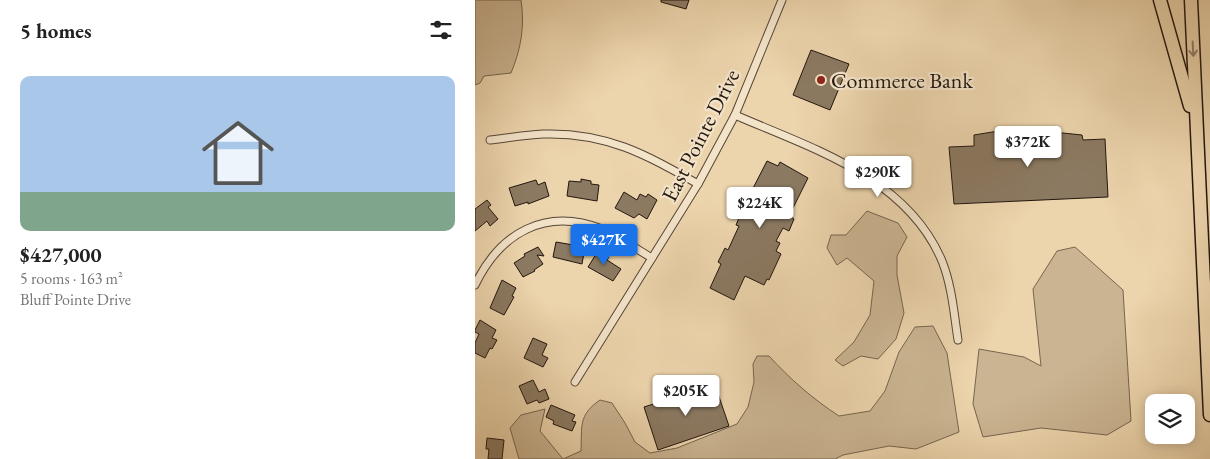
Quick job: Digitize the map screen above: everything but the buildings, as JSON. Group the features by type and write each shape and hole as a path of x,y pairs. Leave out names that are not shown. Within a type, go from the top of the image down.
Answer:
{"highway":[{"path":"1160,0 1197,127"},
{"path":"1191,0 1210,415"}],"street":[{"name":"East Pointe Drive","path":"575,382 698,184 735,115 782,0"},
{"path":"735,115 837,160 871,179 900,201 922,227 941,261 949,285 958,340"},
{"path":"490,140 544,134 603,139 652,157 698,184"},
{"path":"475,285 487,263 500,247 517,234 534,226 557,221 581,222 603,230 652,258"}],"shaded area":[{"path":"475,0 521,0 523,19 520,46 511,73 484,76 480,83 475,85"},
{"path":"867,211 898,223 907,237 897,256 897,275 904,313 896,339 878,359 861,356 843,366 835,360 854,342 870,315 874,281 847,258 837,265 827,248 831,235 846,235"},
{"path":"1075,247 1123,290 1131,421 1107,435 1041,428 983,437 973,404 979,349 1024,357 1041,366 1033,289 1057,251"},
{"path":"933,326 947,353 959,432 916,449 889,446 843,455 835,459 563,459 581,451 582,428 585,416 600,400 612,403 635,442 650,453 677,448 737,424 748,407 754,382 753,364 757,356 769,356 802,388 839,416 870,411 885,391 899,352 915,327"},
{"path":"545,409 540,431 563,459 519,459 510,428 521,415"}],"place":[{"name":"Commerce Bank","path":"821,80"}]}
